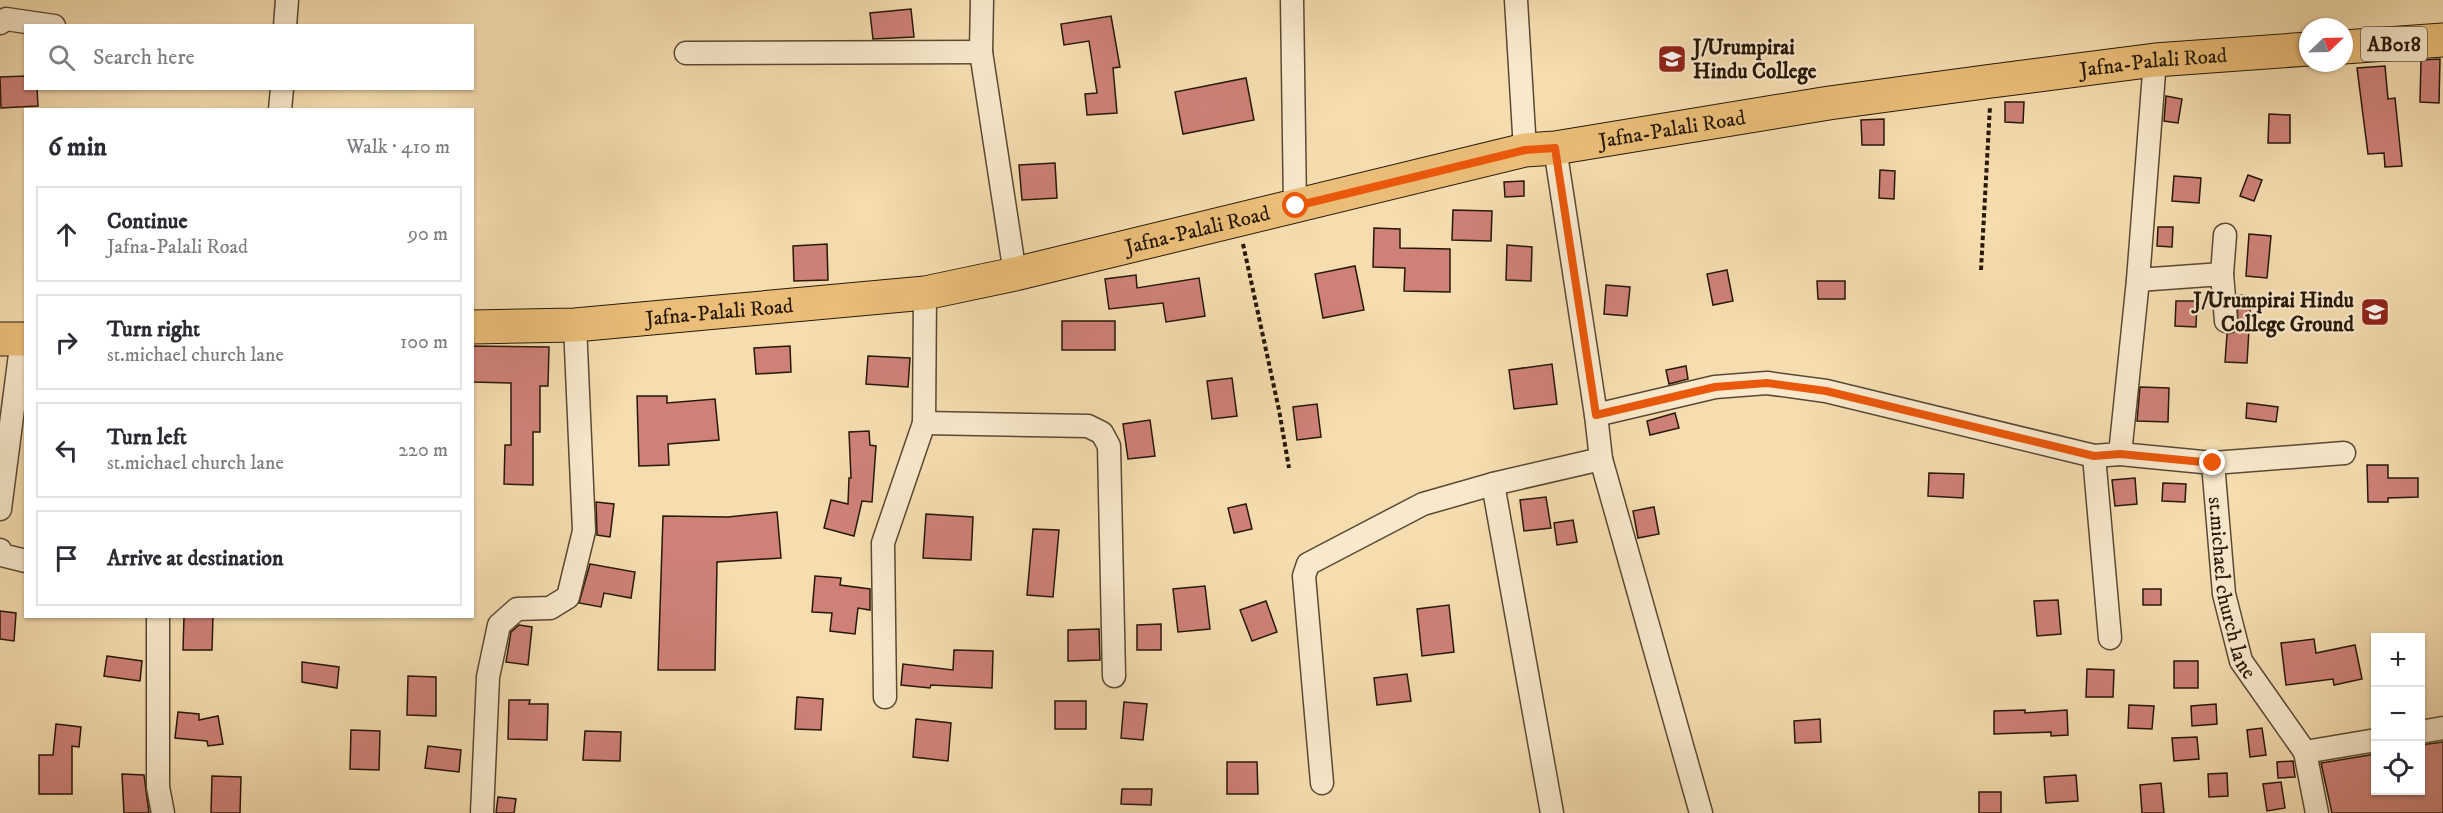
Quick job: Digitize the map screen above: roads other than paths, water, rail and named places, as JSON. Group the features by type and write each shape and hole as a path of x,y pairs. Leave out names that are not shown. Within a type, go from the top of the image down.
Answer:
{"main road":[{"name":"AB018","path":"2353,46 2443,40"},
{"name":"Jafna-Palali Road","path":"474,327 575,325 925,293 1015,274 1540,149 1828,103 1992,81 2155,60 2299,50"}],"street":[{"path":"285,24 287,0"},
{"path":"982,0 981,52 1015,274"},
{"path":"1292,0 1296,206"},
{"path":"1516,0 1540,149 1596,415 1601,459 1701,813"},
{"path":"0,23 6,19 40,24"},
{"path":"686,53 981,52"},
{"path":"2120,454 2138,280 2155,60"},
{"path":"280,108 282,90"},
{"path":"2225,235 2222,274 2226,321"},
{"path":"2138,280 2222,274"},
{"path":"885,697 883,543 924,423 925,293"},
{"path":"482,813 488,677 499,625 517,609 550,608 568,597 584,531 575,325"},
{"path":"0,509 16,339"},
{"path":"1596,415 1715,387 1767,383 1826,391 2094,456 2120,454 2213,463 2344,453"},
{"path":"924,423 1088,426 1102,433 1109,446 1114,676"},
{"path":"2094,456 2110,638"},
{"path":"1323,783 1304,576 1308,564 1423,504 1493,484 1601,459"},
{"name":"st.michael church lane","path":"2213,463 2224,594 2241,662 2305,752 2317,813"},
{"path":"1493,484 1552,813"},
{"path":"0,550 2,555 24,560"},
{"path":"158,618 158,788 163,813"},
{"path":"2425,731 2443,728"},
{"path":"2305,752 2371,741"}],"place":[{"name":"J/Urumpirai Hindu College","path":"1672,59"},
{"name":"J/Urumpirai Hindu College Ground","path":"2375,312"}]}
